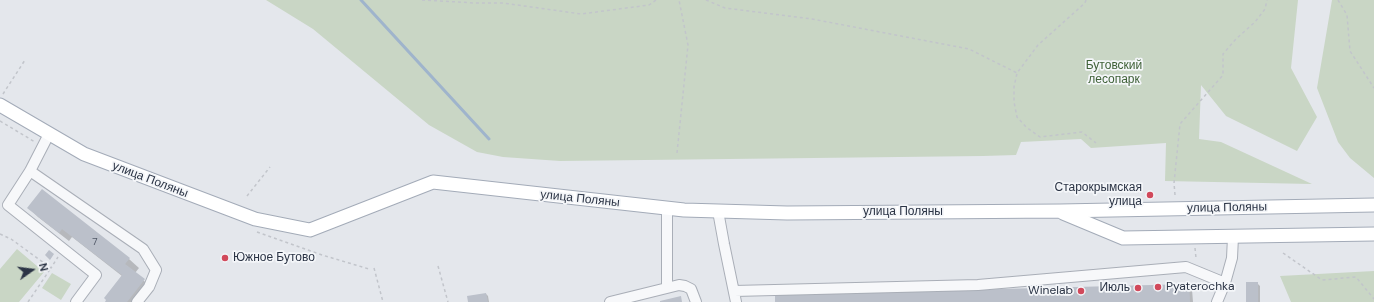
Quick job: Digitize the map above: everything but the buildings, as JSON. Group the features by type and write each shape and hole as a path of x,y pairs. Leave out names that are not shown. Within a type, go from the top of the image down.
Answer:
{"main road":[{"name":"улица Поляны","path":"1,100 49,134 84,154 255,219 310,230 434,182 667,208 718,211 1060,211 1374,205"},
{"path":"1060,211 1123,238 1374,234"}],"street":[{"path":"49,134 30,171 8,206 96,275 76,302"},
{"path":"30,171 144,249 156,270 149,287 138,302"},
{"path":"667,208 667,288"},
{"path":"718,211 736,302"},
{"path":"1216,302 1225,283 1232,258 1233,237"},
{"path":"734,291 978,285 1186,268 1225,283"},
{"path":"610,302 679,285 685,286 693,292 696,302"}],"path":[{"path":"422,0 476,3 503,1 581,14 649,5 656,0"},
{"path":"677,153 688,45 679,0"},
{"path":"706,0 725,8 812,19 969,49 1017,73"},
{"path":"1086,0 1085,3 1038,44 1017,73 1014,87 1014,102 1017,116 1026,127 1040,137 1082,132 1096,143"},
{"path":"1175,195 1174,183 1180,124 1223,75 1223,54 1236,39 1255,22 1265,9 1267,0"},
{"path":"1338,0 1347,16 1350,51 1374,88"},
{"path":"1,100 25,60"},
{"path":"247,196 270,167"},
{"path":"253,230 322,255 369,269"},
{"path":"0,234 11,239 51,268"},
{"path":"28,302 64,249"},
{"path":"1282,253 1322,280 1356,277 1374,299"},
{"path":"438,266 448,302"},
{"path":"374,268 383,302"}],"green space":[{"name":"Бутовский лесопарк","path":"266,0 1298,0 1291,68 1317,117 1297,151 1226,116 1201,85 1199,139 1221,142 1312,184 1165,181 1166,143 1091,148 1081,139 1021,142 1016,155 560,161 503,157 477,152 429,125 313,29"},
{"path":"1332,0 1374,0 1374,178 1350,158 1338,142 1317,88"},
{"path":"17,249 44,272 19,302 0,302 0,269"},
{"path":"1374,271 1374,302 1291,302 1280,276"},
{"path":"52,273 71,284 61,300 42,288"}],"waterway":[{"path":"361,0 489,139"}],"place":[{"name":"Старокрымская улица","path":"1150,195"},
{"name":"Южное Бутово","path":"225,258"},
{"name":"Pyaterochka","path":"1158,287"},
{"name":"Июль","path":"1138,288"},
{"name":"Winelab","path":"1081,291"}]}
